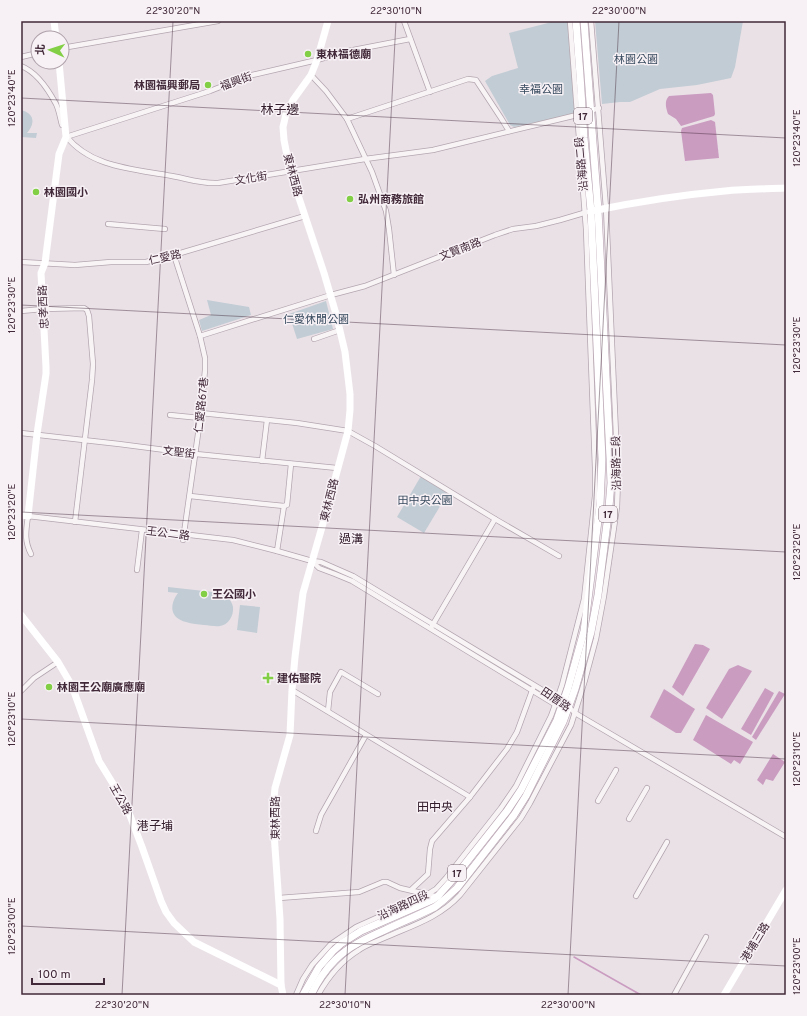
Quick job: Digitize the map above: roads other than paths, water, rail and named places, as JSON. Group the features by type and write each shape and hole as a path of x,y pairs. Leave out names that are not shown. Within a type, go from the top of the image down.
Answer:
{"street":[{"path":"70,47 218,21"},
{"name":"東林西路","path":"283,995 281,985 279,898 274,833 274,798 290,735 292,690 302,593 322,528 348,431 350,394 345,352 340,330 331,295 290,171 283,127 286,114 293,100 311,75 317,60 328,21"},
{"path":"404,21 430,92"},
{"name":"沿海路二段","path":"570,21 583,113 591,211"},
{"name":"沿海路二段","path":"576,21 591,211"},
{"name":"沿海路二段","path":"583,113 584,21"},
{"name":"沿海路二段","path":"591,21 606,208"},
{"name":"福興街","path":"66,137 210,91 248,76 317,60 348,51 410,39"},
{"name":"文化街","path":"21,66 35,75 45,87 56,105 66,137 84,154 98,161 134,170 209,184 218,184 365,159 433,150 599,108"},
{"name":"忠孝西路","path":"31,554 27,546 25,515 46,367 41,274 45,263 59,154 66,137 60,70"},
{"path":"311,75 326,90 347,119 372,172 386,211 390,229 394,275"},
{"path":"347,119 468,79 476,80 509,131"},
{"path":"591,211 632,203 718,192 786,188"},
{"name":"沿海路三段","path":"575,713 596,638 613,499 614,458 611,318 606,208"},
{"name":"沿海路三段","path":"591,211 603,318 614,458"},
{"name":"沿海路三段","path":"562,705 584,631 598,498 591,211"},
{"name":"文賢南路","path":"200,336 331,295 365,286 513,229 536,226 591,211"},
{"name":"仁愛路","path":"21,262 75,265 111,262 146,262 305,216"},
{"path":"108,224 166,229"},
{"name":"仁愛路67巷","path":"174,255 188,295 205,358 201,416 184,537"},
{"path":"21,311 84,308 87,310 89,316 93,364 92,380 75,522"},
{"path":"593,318 611,318"},
{"path":"314,339 340,330"},
{"path":"170,415 267,420 348,431 495,520 559,556"},
{"path":"262,461 267,420"},
{"name":"文聖街","path":"21,433 196,454 337,468"},
{"path":"277,551 284,506 286,505 291,464"},
{"path":"190,496 284,506"},
{"path":"598,498 613,499"},
{"name":"王公二路","path":"25,515 184,537 233,540 312,561"},
{"path":"430,629 495,520"},
{"path":"137,570 142,530"},
{"name":"田厝路","path":"312,561 321,562 353,576 534,685 575,713 786,837"},
{"name":"田厝路","path":"312,561 319,568 352,581 532,691 562,705"},
{"name":"沿海路三段","path":"562,705 575,689 601,595"},
{"name":"王公路","path":"21,615 58,662 72,686 100,761 126,805 161,901 170,918 183,933 194,942 281,985"},
{"path":"21,691 34,678 58,662"},
{"path":"328,712 330,692 341,672 378,694"},
{"path":"411,890 428,874 432,841 470,797 507,749 517,732 534,685"},
{"path":"292,690 470,797"},
{"name":"沿海路四段","path":"296,995 303,978 312,965 331,944 356,927 423,897 436,889 502,808 516,786 551,716 562,705"},
{"name":"沿海路四段","path":"303,995 319,967 333,950 346,940 361,931 438,896 507,811 521,790 557,720 562,705"},
{"name":"沿海路四段","path":"318,995 324,984 335,970 349,957 435,907 456,888 514,815 526,796 563,722 562,705"},
{"name":"沿海路四段","path":"311,995 324,972 340,955 359,942 433,917 454,901 514,826 530,803 570,726 575,713"},
{"path":"316,831 321,816 366,735"},
{"path":"598,802 616,770"},
{"path":"629,819 647,788"},
{"path":"636,896 667,842"},
{"path":"279,898 359,892 383,882 387,882 400,888 454,901"},
{"name":"港埔三路","path":"724,995 786,890"},
{"path":"674,995 706,937"}],"waterway":[{"path":"574,957 641,995"}],"place":[{"name":"東林福德廟","path":"308,54"},
{"name":"林園福興郵局","path":"208,85"},
{"name":"林園國小","path":"36,192"},
{"name":"弘州商務旅館","path":"350,199"},
{"name":"王公國小","path":"204,594"},
{"name":"建佑醫院","path":"268,678"},
{"name":"林園王公廟廣應廟","path":"49,687"}],"district":[{"name":"林子邊","path":"280,109"},
{"name":"過溝","path":"351,539"},
{"name":"田中央","path":"435,807"},
{"name":"港子埔","path":"155,826"}],"park label":[{"name":"林園公園","path":"636,59"},
{"name":"幸福公園","path":"541,89"},
{"name":"仁愛休閒公園","path":"316,319"},
{"name":"田中央公園","path":"425,500"}]}
